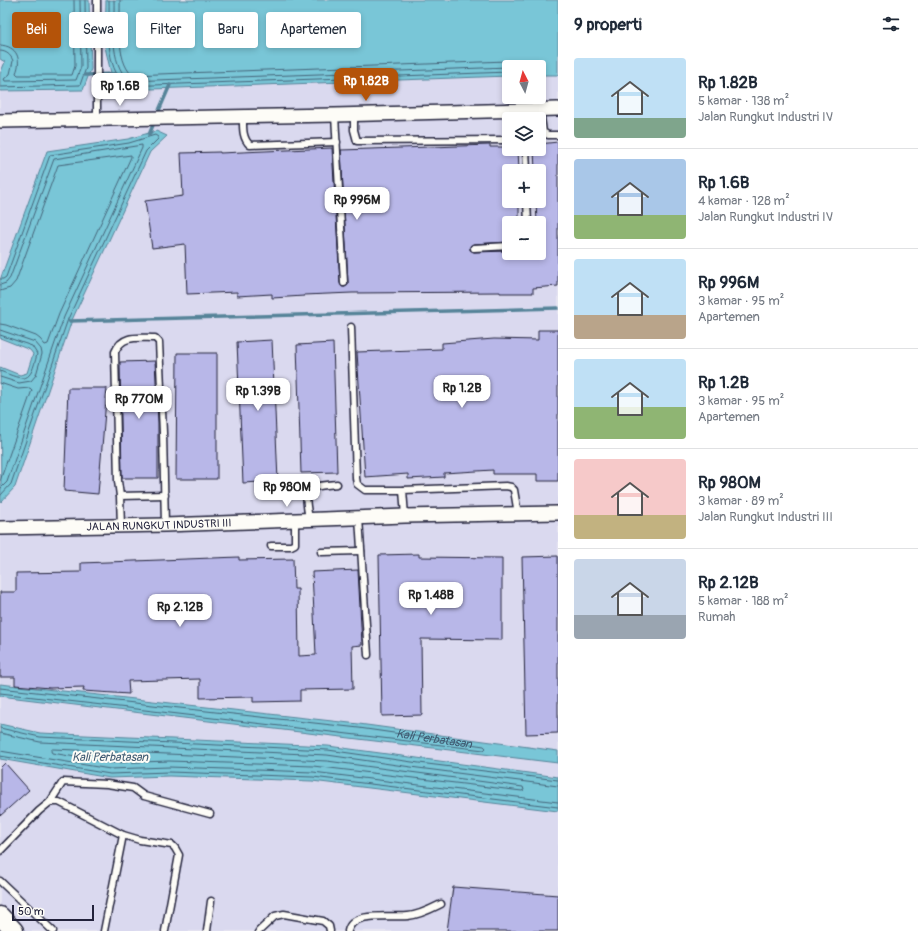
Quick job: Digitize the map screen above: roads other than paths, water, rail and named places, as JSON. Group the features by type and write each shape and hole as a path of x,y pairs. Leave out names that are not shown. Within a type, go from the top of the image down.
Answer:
{"street":[{"path":"0,121 335,116 558,109"},
{"name":"JALAN RUNGKUT INDUSTRI III","path":"0,528 165,525 405,516 558,513"}],"lane":[{"path":"97,0 97,120"},
{"path":"540,110 543,132 548,135 558,135"},
{"path":"354,115 354,130 357,141 502,140"},
{"path":"335,116 344,283"},
{"path":"243,117 243,133 246,141 250,145 337,142"},
{"path":"474,248 502,246"},
{"path":"351,327 357,484 365,490 511,487 514,490 518,514"},
{"path":"121,526 118,481 115,352 118,344 125,339 142,338 155,338 159,342 165,525"},
{"path":"309,520 307,494 309,489 337,484"},
{"path":"403,490 405,516"},
{"path":"120,496 165,495"},
{"path":"359,518 368,655"},
{"path":"270,546 291,546 295,544 295,520"},
{"path":"321,552 361,551"},
{"path":"0,851 39,811 50,802 63,782 133,788 144,796 210,814"},
{"path":"50,802 58,802 123,835 140,840 172,845 175,848 178,855 165,931"},
{"path":"104,931 123,835"},
{"path":"0,881 53,931"},
{"path":"207,931 211,901"},
{"path":"348,931 349,927 356,920 368,917 407,917 416,915 441,904"},
{"path":"259,931 275,916 284,914 323,921 329,926 330,931"}],"water":[{"path":"0,0 89,0 89,12 69,12 69,48 90,48 91,69 83,90 0,91 0,74 5,62 0,59"},
{"path":"106,0 558,0 558,75 546,75 546,60 502,60 502,76 124,90 111,73 105,48 128,48 128,12 106,12"},
{"path":"156,131 167,136 150,152 72,320 15,487 1,502 0,367 20,375 27,373 33,354 30,350 0,338 0,280 47,151 128,139"},
{"name":"Kali Perbatasan","path":"0,684 359,724 558,751 558,763 0,696"},
{"name":"Kali Perbatasan","path":"0,724 40,733 328,746 558,777 558,811 312,781 169,776 110,778 0,759"}],"waterway":[{"path":"85,75 116,74"},
{"path":"157,115 170,85"},
{"path":"149,135 155,120"},
{"path":"69,321 558,308"}]}
